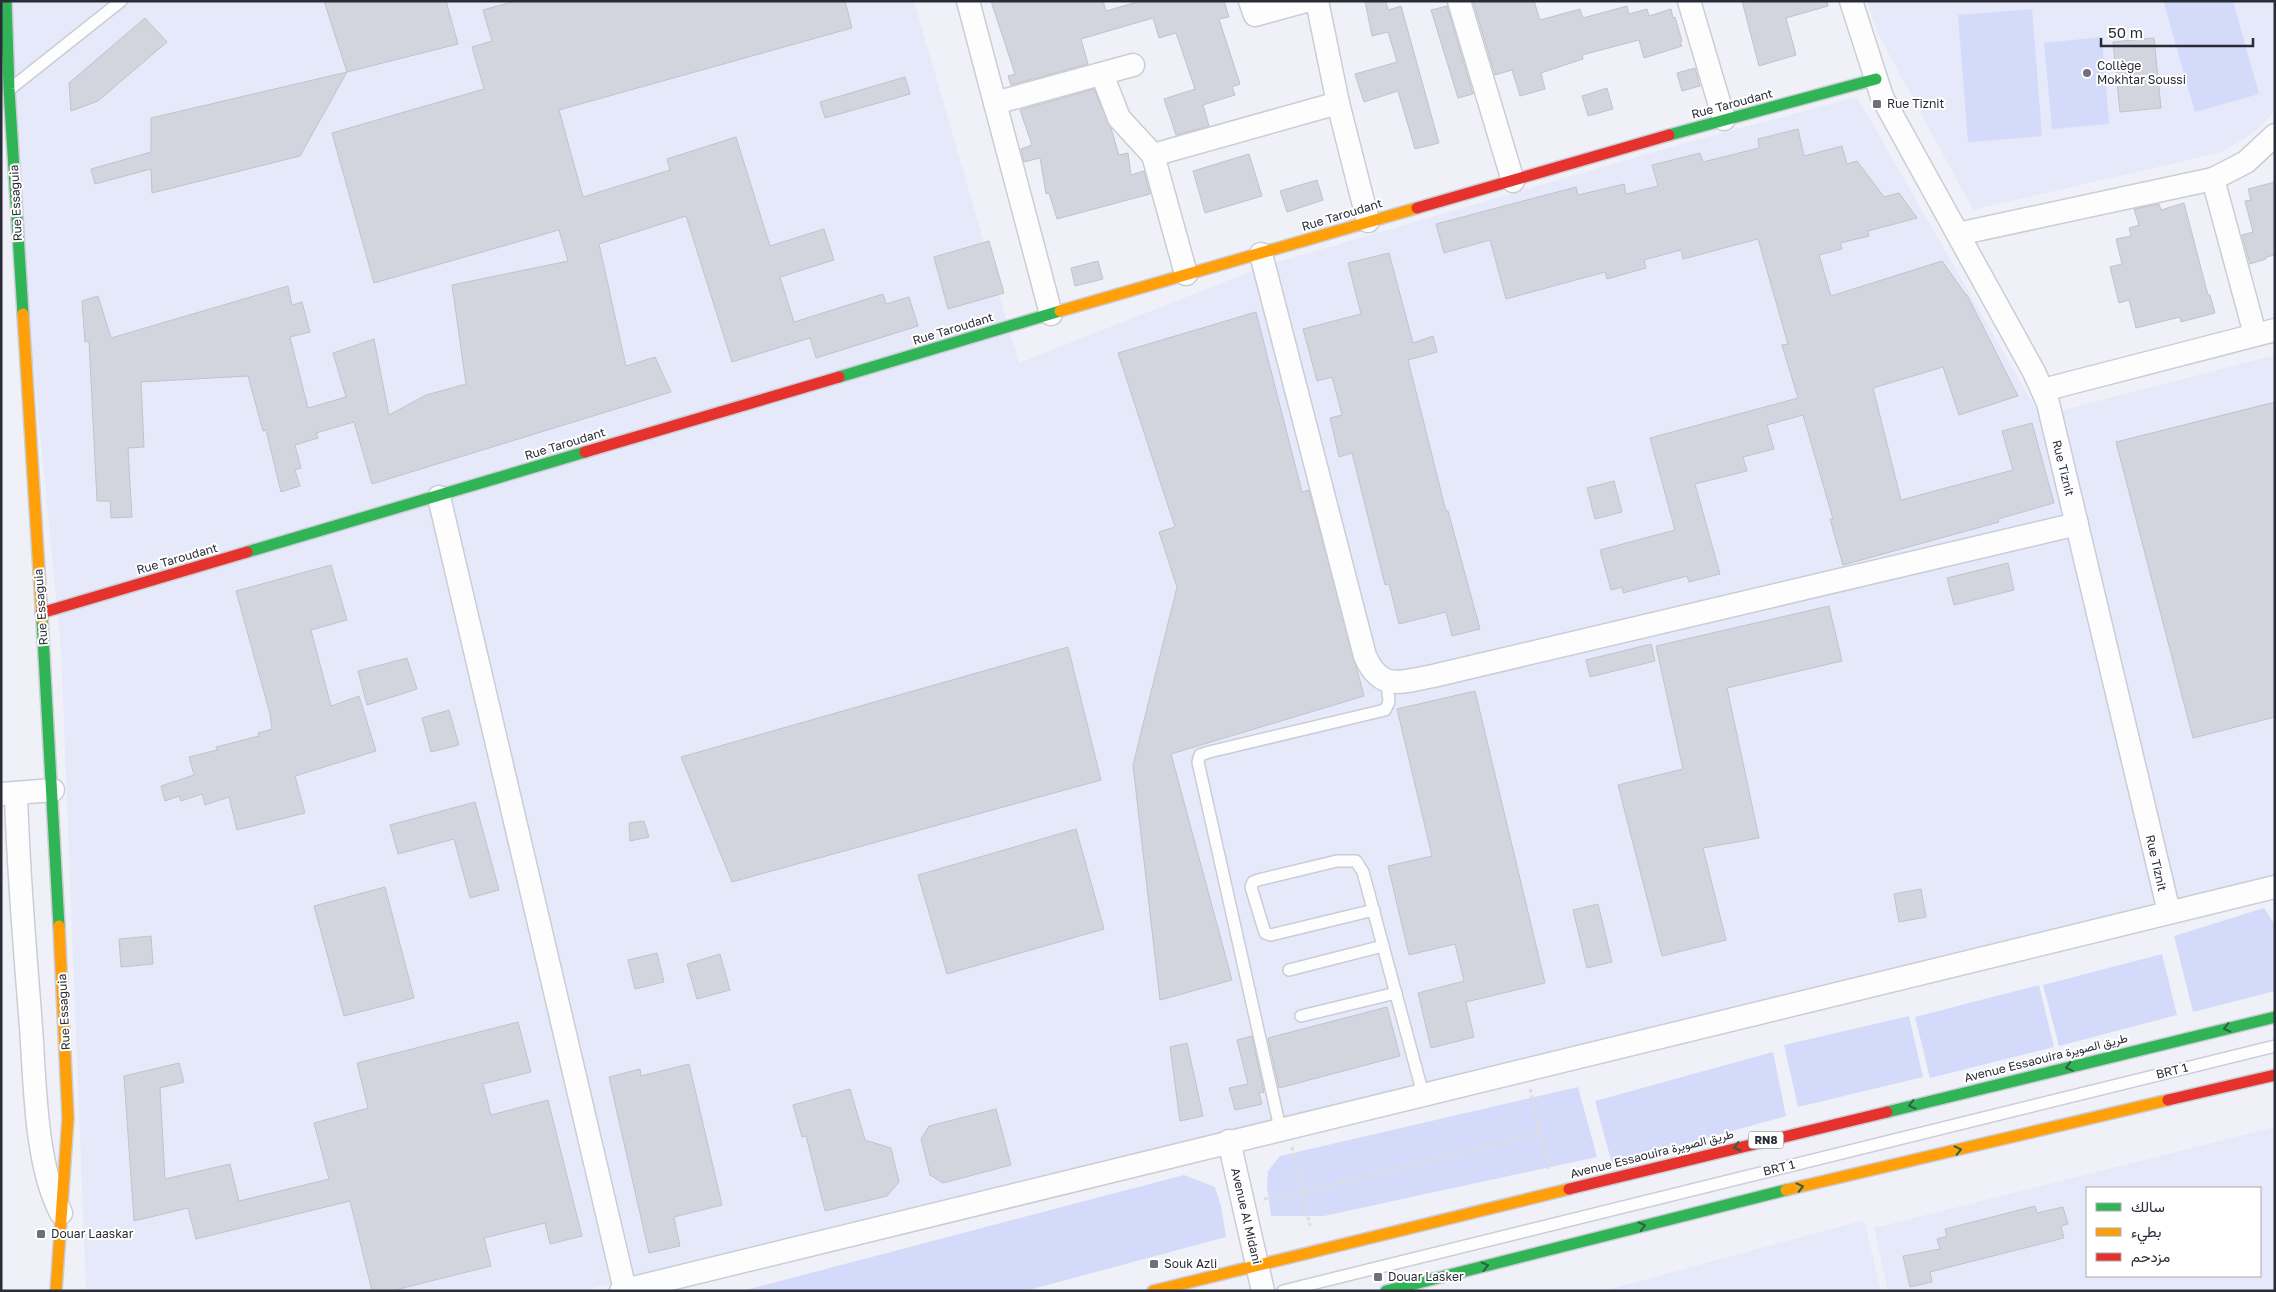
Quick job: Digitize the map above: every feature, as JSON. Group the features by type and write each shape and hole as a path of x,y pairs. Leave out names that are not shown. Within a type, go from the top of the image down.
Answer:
{"street":[{"name":"Rue Essaguia","path":"6,1 5,93 53,790 68,1118 68,1157 56,1256 56,1291"},
{"path":"968,1 1051,314"},
{"path":"1250,1 1255,15 1306,1"},
{"path":"1317,1 1338,104 1368,221"},
{"path":"1459,1 1513,181"},
{"path":"1689,1 1724,119"},
{"name":"Rue Tiznit","path":"1851,1 1882,96 2043,390 2077,524 2169,912"},
{"path":"996,103 1133,65"},
{"path":"1102,74 1119,118 1153,155 1186,274"},
{"name":"Rue Taroudant","path":"41,613 439,497 1368,221 1724,119 1876,79"},
{"path":"1153,155 1338,104"},
{"path":"1958,234 2213,179 2246,162 2275,135"},
{"path":"2043,390 2265,332 2213,179"},
{"path":"1261,254 1365,656 1371,670 1377,676 1387,681 1400,682 1433,676 2077,524"},
{"path":"439,497 623,1290 1525,1068 2275,887"},
{"path":"53,790 8,793 18,872 38,1128 52,1196 61,1213"},
{"name":"Avenue Essaouira طريق الصويرة","path":"1153,1291 2275,1017"},
{"path":"1386,1291 1746,1200 2275,1075"},
{"name":"Avenue Al Midani","path":"1228,1141 1263,1291"}],"lane":[{"path":"5,93 121,1"},
{"path":"1284,1128 1198,762 1200,755 1209,752 1385,710 1389,702 1387,681"},
{"path":"1374,910 1271,935 1265,933 1251,887 1253,882 1258,880 1310,867 1337,861 1356,861 1363,872 1374,910 1423,1094"},
{"path":"1289,970 1383,946"},
{"path":"1301,1016 1396,993"},
{"name":"BRT 1","path":"1284,1291 2275,1046"}],"path":[{"path":"1525,1068 1554,1193"},
{"path":"1284,1128 1310,1226"},
{"path":"1243,1203 1302,1192 1540,1133"}],"shaded area":[{"path":"1,1 914,1 1019,363 1267,265 1685,143 1857,97 2040,416 2275,355 2275,881 581,1291 86,1291 61,650 8,103"},
{"name":"Collège Mokhtar Soussi","path":"1867,1 2275,1 2275,111 2257,130 2223,152 1973,210 1878,34"},
{"path":"2170,1 2233,1 2259,94 2195,112 2164,3"},
{"path":"2032,9 2042,136 1968,142 1958,15"},
{"path":"2102,37 2109,124 2052,129 2044,43"},
{"path":"2264,908 2275,925 2275,991 2193,1012 2174,936"},
{"path":"2162,954 2177,1015 2059,1046 2043,985"},
{"path":"2039,985 2054,1047 1930,1078 1915,1017"},
{"path":"1909,1016 1923,1077 1798,1107 1784,1045"},
{"path":"1773,1052 1786,1116 1612,1164 1595,1101"},
{"path":"1578,1087 1597,1157 1324,1216 1271,1216 1267,1187 1268,1171 1280,1156"},
{"path":"2275,1127 2275,1291 1888,1291 1874,1228"},
{"path":"1184,1175 1215,1187 1221,1206 1226,1237 1025,1291 742,1291"},
{"path":"1864,1220 1881,1291 1603,1291"}],"building":[{"path":"324,1 446,1 458,44 347,72"},
{"path":"515,1 845,1 852,28 559,110 583,197 670,170 667,159 736,137 770,246 824,229 834,260 780,277 794,322 883,294 886,304 909,297 918,326 816,358 810,338 732,362 686,216 599,244 626,366 655,357 671,392 372,484 354,422 316,433 318,438 295,445 301,468 295,470 300,486 281,492 266,430 263,431 248,376 141,382 144,447 128,448 132,517 111,518 110,501 97,501 89,341 85,342 82,301 98,296 111,338 288,286 292,305 302,302 310,332 290,337 308,408 346,397 333,353 374,339 389,415 426,395 466,384 452,285 568,261 559,230 374,283 332,133 484,89 472,47 492,41 483,10"},
{"path":"991,1 1103,1 1106,11 1140,1 1224,1 1229,17 1219,19 1240,84 1232,87 1235,95 1203,105 1209,126 1176,135 1164,99 1195,89 1176,33 1159,38 1153,18 1081,39 1088,64 1011,85 1008,76 1015,74"},
{"path":"1365,1 1386,1 1388,10 1401,6 1439,143 1415,149 1398,91 1364,102 1355,74 1397,62 1388,32 1372,36"},
{"path":"1473,1 1534,1 1540,20 1580,9 1583,18 1627,6 1629,14 1647,9 1649,16 1671,9 1673,18 1675,17 1682,46 1644,58 1639,40 1582,55 1583,59 1541,73 1545,89 1520,96 1512,70 1495,75"},
{"path":"1742,1 1827,1 1828,6 1786,18 1796,55 1759,66"},
{"path":"1447,6 1473,94 1458,98 1431,10"},
{"path":"145,18 167,42 98,101 71,111 69,83"},
{"path":"2154,38 2161,108 2120,112 2113,42"},
{"path":"1695,68 1700,86 1682,91 1677,73"},
{"path":"347,72 300,156 152,193 151,169 95,184 91,169 151,152 151,118"},
{"path":"905,77 910,94 825,118 820,102"},
{"path":"1607,88 1613,109 1588,116 1582,96"},
{"path":"1094,89 1111,128 1119,155 1128,153 1131,175 1144,171 1150,194 1057,219 1049,193 1046,194 1040,158 1024,162 1021,149 1032,145 1020,110"},
{"path":"1798,129 1804,156 1842,146 1847,164 1857,161 1884,197 1899,193 1917,218 1868,231 1869,236 1840,243 1842,249 1819,255 1831,296 1942,261 1967,295 2018,396 1959,415 1943,367 1873,388 1901,500 2013,470 2002,431 2032,423 2054,503 1998,519 1999,522 1843,565 1830,519 1833,519 1803,415 1767,425 1774,449 1743,457 1747,471 1695,484 1720,574 1689,582 1687,576 1623,593 1622,587 1611,590 1600,550 1675,530 1650,438 1798,398 1782,345 1788,344 1758,239 1683,259 1681,250 1644,260 1646,268 1607,279 1605,272 1506,299 1490,240 1444,253 1436,224 1576,187 1578,195 1624,184 1626,194 1658,186 1652,165 1700,153 1703,162 1759,148 1758,139"},
{"path":"1249,154 1262,196 1205,213 1193,171"},
{"path":"1317,180 1323,200 1287,212 1280,191"},
{"path":"2275,182 2275,255 2250,264 2242,235 2253,232 2245,201 2251,200 2248,189"},
{"path":"2184,203 2208,295 2210,295 2215,313 2181,322 2180,317 2136,328 2129,300 2119,303 2110,267 2122,264 2116,239 2131,236 2129,228 2139,225 2134,209 2159,204 2161,210"},
{"path":"989,241 1004,293 948,309 934,257"},
{"path":"1389,253 1413,343 1433,336 1437,352 1408,360 1446,511 1448,511 1480,629 1452,636 1446,612 1399,624 1389,584 1385,585 1352,453 1339,457 1330,418 1342,415 1332,377 1317,381 1303,329 1361,314 1348,263"},
{"path":"1098,261 1103,279 1075,286 1071,268"},
{"path":"1256,312 1302,492 1309,490 1364,696 1171,754 1232,980 1160,1000 1133,765 1177,587 1159,532 1175,527 1118,353"},
{"path":"2275,402 2275,717 2193,738 2116,442"},
{"path":"1614,481 1622,512 1595,519 1587,488"},
{"path":"2008,563 2014,590 1954,605 1947,578"},
{"path":"331,565 347,620 311,630 331,706 359,696 376,751 295,776 305,813 237,830 229,797 205,805 202,794 181,801 179,796 165,801 161,786 194,775 189,757 217,750 216,747 259,736 258,733 272,729 270,714 236,591"},
{"path":"1829,606 1842,661 1727,688 1759,838 1703,848 1726,940 1662,956 1618,785 1683,769 1656,646"},
{"path":"1651,644 1655,661 1590,677 1586,660"},
{"path":"1068,647 1101,780 732,882 681,757"},
{"path":"407,658 417,689 367,705 358,671"},
{"path":"1475,691 1545,983 1466,1002 1474,1037 1431,1048 1418,993 1464,981 1455,944 1409,955 1388,866 1432,856 1397,709"},
{"path":"449,710 459,745 431,752 422,718"},
{"path":"475,802 499,890 470,898 454,839 398,854 390,825"},
{"path":"644,821 649,837 630,841 629,823"},
{"path":"1076,829 1104,929 947,974 918,875"},
{"path":"385,887 414,998 344,1016 314,906"},
{"path":"1921,889 1926,917 1899,922 1894,894"},
{"path":"1598,904 1612,962 1587,968 1573,910"},
{"path":"151,936 153,964 121,967 119,939"},
{"path":"657,953 664,982 635,989 628,960"},
{"path":"720,954 730,990 697,999 687,964"},
{"path":"1387,1007 1400,1056 1279,1088 1268,1038"},
{"path":"518,1022 531,1072 483,1084 491,1115 548,1100 582,1236 550,1244 545,1223 484,1238 491,1266 391,1291 372,1291 350,1201 196,1239 188,1208 134,1221 124,1076 179,1063 184,1082 160,1088 165,1179 230,1164 239,1201 329,1179 314,1123 368,1108 357,1063"},
{"path":"1252,1036 1264,1092 1259,1093 1262,1104 1235,1110 1229,1088 1248,1084 1237,1040"},
{"path":"1187,1043 1203,1116 1180,1121 1170,1047"},
{"path":"689,1064 722,1205 674,1217 680,1246 649,1253 609,1077 640,1069 641,1076"},
{"path":"850,1089 865,1140 891,1148 899,1182 887,1196 825,1211 806,1136 802,1137 793,1105"},
{"path":"996,1109 1011,1165 943,1183 930,1175 921,1139 929,1126"},
{"path":"2035,1206 2037,1213 2063,1207 2068,1224 2061,1226 2064,1238 1930,1272 1932,1282 1910,1287 1903,1256 1940,1249 1937,1239 1947,1236 1945,1229"}],"traffic: fast":[{"path":"6,1 9,89 23,314"},
{"path":"1669,135 1876,79"},
{"path":"839,377 1060,311"},
{"path":"247,552 585,452"},
{"path":"42,619 59,926"},
{"path":"1887,1112 2275,1017"},
{"path":"1386,1291 1786,1190"}],"traffic: slow":[{"path":"1060,311 1417,208"},
{"path":"23,314 42,619"},
{"path":"56,1291 68,1118 59,926"},
{"path":"1786,1190 2168,1100"},
{"path":"1153,1291 1569,1189"}],"traffic: jam":[{"path":"1417,208 1669,135"},
{"path":"585,452 839,377"},
{"path":"41,613 247,552"},
{"path":"2168,1100 2275,1075"},
{"path":"1569,1189 1887,1112"}],"place":[{"name":"Collège Mokhtar Soussi","path":"2087,73"},
{"name":"Rue Tiznit","path":"1877,104"},
{"name":"Douar Laaskar","path":"41,1234"},
{"name":"Souk Azli","path":"1154,1264"},
{"name":"Douar Lasker","path":"1378,1277"}]}
